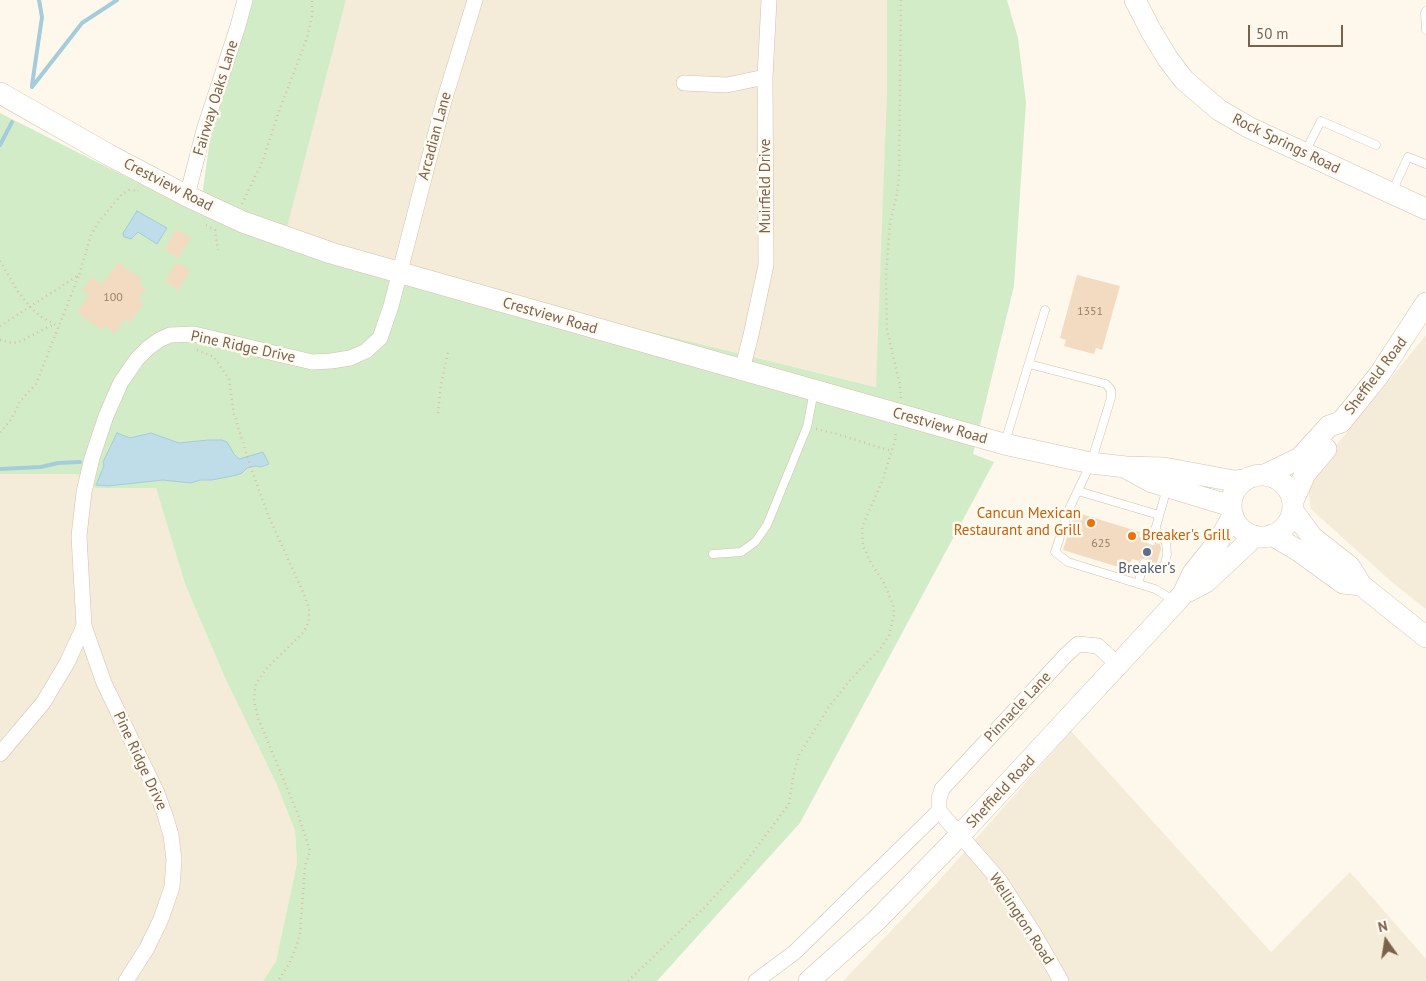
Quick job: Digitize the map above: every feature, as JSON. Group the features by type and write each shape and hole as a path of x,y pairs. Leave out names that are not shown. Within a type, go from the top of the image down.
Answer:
{"street":[{"name":"Fairway Oaks Lane","path":"187,196 204,130 245,0"},
{"name":"Arcadian Lane","path":"399,273 444,101 474,0"},
{"name":"Muirfield Drive","path":"742,370 766,265 765,77 769,0"},
{"name":"Rock Springs Road","path":"1135,0 1168,59 1190,85 1219,110 1250,128 1426,210"},
{"path":"684,83 727,85 765,77"},
{"name":"Crestview Road","path":"0,93 109,155 187,196 231,216 292,240 399,273 1004,444 1091,463 1126,467 1164,468 1234,481 1255,478"},
{"name":"Pine Ridge Drive","path":"126,981 147,948 161,919 172,887 173,852 171,836 163,808 104,683 84,626 79,536 84,492 92,458 106,416 121,382 137,359 159,340 170,336 194,334 312,362 331,362 350,358 366,351 380,338 391,306 399,273"},
{"name":"Sheffield Road","path":"1255,478 1300,458 1329,426 1341,422 1379,375 1426,303"},
{"name":"Sheffield Road","path":"1293,506 1305,474 1324,450 1341,433 1341,422"},
{"name":"Crestview Road","path":"1126,467 1152,482 1232,512"},
{"path":"1360,585 1343,583 1299,551 1264,535 1246,532 1238,525 1232,512 1233,496 1238,487 1255,478 1275,478 1284,483 1290,491 1293,506 1312,537 1350,567 1360,585 1426,637"},
{"path":"1264,535 1283,529 1290,521 1293,506"},
{"name":"Sheffield Road","path":"809,981 877,920 960,835 1180,598 1193,573 1218,542 1232,512"},
{"name":"Sheffield Road","path":"1180,598 1206,582 1264,535"},
{"name":"Pine Ridge Drive","path":"0,754 43,703 67,663 84,626"},
{"name":"Pinnacle Lane","path":"939,811 939,799 942,789 1078,644 1098,646 1118,665"},
{"path":"756,981 794,952 939,811 960,835"},
{"name":"Wellington Road","path":"960,835 1000,881 1033,932 1061,981"}],"lane":[{"path":"1426,11 1426,30"},
{"path":"1304,154 1321,121 1376,145"},
{"path":"1391,194 1408,157 1426,164"},
{"path":"1004,444 1045,310"},
{"path":"1029,364 1106,384 1111,390 1111,398 1091,463 1069,509 1055,552 1068,562 1180,598"},
{"path":"713,554 741,552 755,542 768,525 807,427 814,390"},
{"path":"1152,541 1167,487"},
{"path":"1078,491 1159,516"},
{"path":"1138,584 1143,567 1160,570 1167,554 1166,542 1155,529"}],"path":[{"path":"218,250 215,230 218,224 238,212 263,160 279,111 308,38 312,16 312,0"},
{"path":"628,981 704,908 746,862 789,804 799,755 828,708 851,679 880,649 889,636 894,614 893,605 883,581 871,563 862,539 862,527 884,479 895,440 901,396 887,330 886,275 890,223 899,179 901,0"},
{"path":"0,432 11,420 20,401 36,384 79,275 91,235 102,217 121,194 135,190 142,191"},
{"path":"204,223 215,230"},
{"path":"0,261 17,290 30,307 40,316 59,327"},
{"path":"0,326 79,275"},
{"path":"0,340 12,343 19,342 54,324"},
{"path":"182,334 185,345 214,357 229,379 233,408 251,468 268,515 308,602 310,615 303,633 266,669 256,684 254,701 258,718 299,816 310,851 305,866 300,933 289,964 278,981"},
{"path":"438,413 448,351"},
{"path":"807,427 838,434 891,451"}],"shaded area":[{"path":"346,0 887,0 887,87 877,387 533,303 285,231"},
{"path":"1426,335 1426,609 1394,584 1311,509 1307,481"},
{"path":"0,474 77,474 97,488 156,487 185,584 225,678 276,783 295,831 297,863 276,961 263,981 0,981"},
{"path":"1071,731 1271,952 1350,872 1426,959 1426,981 843,981 936,884"}],"green space":[{"path":"251,0 346,0 286,231 533,303 876,387 887,87 887,0 1007,0 1018,38 1026,102 1014,286 973,454 994,462 800,823 657,981 263,981 276,961 297,863 295,831 276,783 225,678 185,584 156,488 96,488 77,474 0,474 0,113 194,211 202,196 210,139"}],"water":[{"path":"137,211 167,228 157,244 138,232 131,239 124,237 123,233"},
{"path":"117,433 130,438 151,433 179,443 222,440 227,442 239,459 263,452 269,464 261,467 247,468 237,475 191,483 163,480 108,486 96,485 104,466 103,462"}],"building":[{"path":"176,229 191,237 178,258 164,249"},
{"path":"118,262 142,279 139,283 146,288 138,300 143,304 130,322 125,319 115,333 104,326 101,330 77,312 89,295 82,290 92,277 102,284"},
{"path":"177,262 190,270 178,290 165,281"},
{"path":"1077,275 1120,286 1102,350 1096,348 1094,354 1064,346 1066,340 1060,338"},
{"path":"1075,512 1140,532 1139,537 1147,540 1150,546 1154,546 1157,543 1160,544 1161,549 1156,565 1149,565 1148,559 1145,558 1139,561 1132,559 1128,570 1063,550"}],"waterway":[{"path":"32,85 42,17 39,0"},
{"path":"32,87 82,23 117,0"},
{"path":"0,145 12,122"},
{"path":"0,469 41,467 58,463 80,462"}],"place":[{"name":"Cancun Mexican Restaurant and Grill","path":"1091,523"},
{"name":"Breaker's Grill","path":"1132,536"},
{"name":"Breaker's","path":"1147,552"}]}
